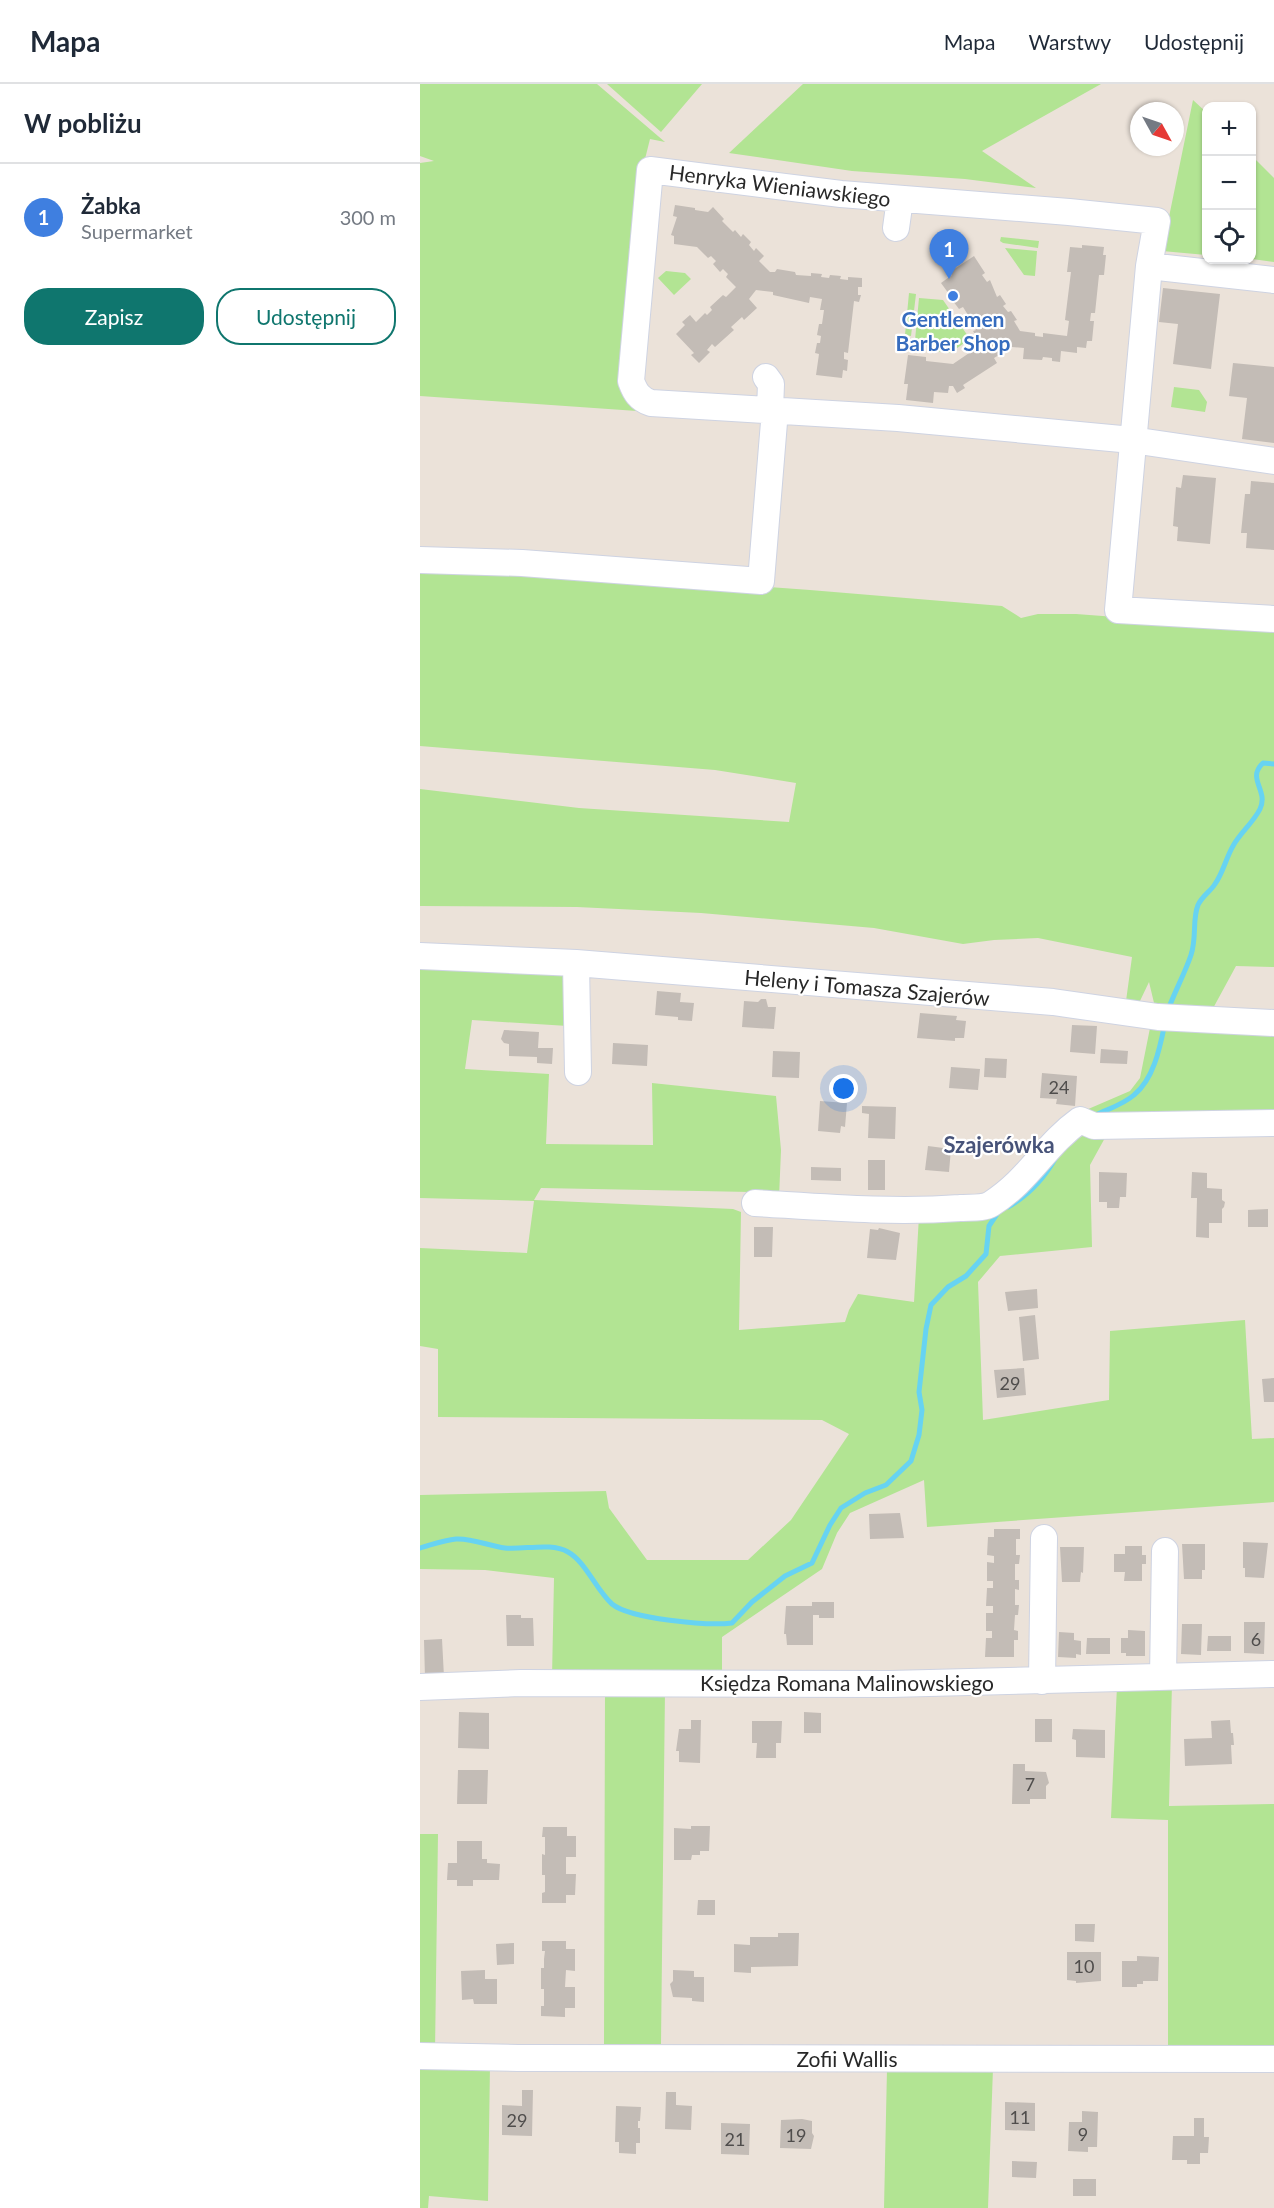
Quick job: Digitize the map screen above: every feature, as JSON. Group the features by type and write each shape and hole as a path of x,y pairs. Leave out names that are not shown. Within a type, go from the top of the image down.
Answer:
{"street":[{"name":"Henryka Wieniawskiego","path":"1274,461 1132,440 877,416 651,403 643,400 633,388 631,372 650,170 841,194 1157,221 1149,266 1134,315 1126,392 1132,440 1118,610 1274,619"},
{"path":"896,228 900,199"},
{"path":"1149,266 1274,280"},
{"path":"420,560 522,563 761,581 772,410 771,384 766,377"},
{"name":"Heleny i Tomasza Szajerów","path":"420,956 576,963 1053,1002 1158,1017 1274,1023"},
{"path":"576,963 578,1072"},
{"path":"755,1203 897,1210 988,1206 1012,1190 1059,1137 1080,1120 1094,1126 1274,1123"},
{"path":"1041,1681 1044,1538"},
{"path":"1163,1677 1165,1551"},
{"name":"Księdza Romana Malinowskiego","path":"420,1687 521,1683 890,1684 1274,1674"},
{"name":"Zofii Wallis","path":"420,2056 1274,2059"}],"green space":[{"path":"420,84 597,84 665,142 650,139 640,179 621,385 637,411 420,396 420,163 434,161 420,156"},
{"path":"607,84 702,84 661,132"},
{"path":"803,84 1101,84 982,151 1036,188 965,179 852,171 729,153"},
{"path":"1193,100 1202,108 1202,255 1162,251 1182,156 1184,156 1184,144"},
{"path":"1256,160 1274,178 1274,262 1256,260"},
{"path":"1001,237 1039,241 1038,248 1003,243 1000,241"},
{"path":"1005,248 1037,251 1035,276 1024,275"},
{"path":"666,271 685,273 691,279 674,295 658,278"},
{"path":"909,293 916,294 911,336 905,335"},
{"path":"919,298 943,300 970,339 950,353 928,350 929,342 915,340"},
{"path":"1174,387 1199,390 1207,402 1205,412 1171,407"},
{"path":"420,562 1002,606 1021,618 1038,614 1076,614 1274,629 1274,967 1236,966 1211,1012 1155,1007 1149,982 1139,1003 1126,1001 1132,957 1038,938 963,944 874,928 701,913 577,907 420,906 420,789 579,808 789,822 796,783 715,770 420,746"},
{"path":"420,963 567,969 568,1026 472,1020 465,1069 549,1074 546,1144 653,1145 652,1083 776,1096 781,1150 779,1198 751,1192 541,1188 534,1200 733,1209 741,1212 739,1330 845,1322 858,1294 914,1302 919,1216 973,1214 1075,1130 1106,1136 1090,1165 1092,1247 1000,1256 978,1282 983,1420 1109,1400 1110,1331 1245,1320 1252,1439 1274,1438 1274,1502 927,1527 924,1480 850,1513 837,1533 822,1569 722,1637 722,1676 552,1677 554,1578 485,1570 420,1569 420,1495 606,1491 609,1508 647,1560 748,1560 791,1520 849,1434 822,1420 438,1417 438,1349 420,1346 420,1248 527,1253 534,1201 420,1198"},
{"path":"1151,1023 1274,1030 1274,1116 1079,1113 1130,1091 1140,1078"},
{"path":"1172,1683 1169,1806 1274,1804 1274,2047 1168,2045 1168,1820 1111,1818 1117,1686"},
{"path":"665,1690 661,2044 604,2044 605,1692"},
{"path":"420,1834 438,1834 435,2051 420,2050"},
{"path":"490,2065 488,2201 429,2196 428,2208 420,2208 420,2066"},
{"path":"993,2068 988,2208 884,2208 887,2069"}],"building":[{"path":"675,205 708,212 713,207 733,232 735,230 741,237 743,234 751,242 749,245 754,251 756,248 764,256 759,261 770,272 775,272 777,269 795,272 796,275 811,276 811,273 822,274 821,277 829,278 830,275 841,276 840,279 848,280 848,277 862,278 862,287 858,287 858,295 861,295 859,302 854,301 848,353 844,352 844,359 848,360 847,371 843,370 842,378 816,375 819,354 815,353 821,336 817,335 819,324 822,324 824,310 820,310 822,299 810,297 809,303 773,295 773,292 756,290 749,299 757,308 744,320 742,317 731,327 734,330 715,347 712,344 707,350 710,352 699,363 691,355 694,353 676,334 685,325 682,322 690,315 696,322 705,313 707,315 712,310 710,307 723,295 726,297 736,287 726,277 728,274 723,269 720,272 713,264 716,261 711,256 708,258 697,247 674,244 674,236 671,235 677,217 673,216"},
{"path":"1082,245 1104,247 1103,255 1106,255 1104,275 1099,275 1095,313 1091,313 1090,321 1094,321 1092,341 1087,341 1086,348 1077,347 1077,353 1061,351 1060,362 1043,357 1042,360 1023,359 1024,348 1012,347 994,358 997,363 963,385 965,388 957,393 953,386 949,386 948,393 934,392 933,403 906,400 908,384 904,384 908,355 926,357 926,361 953,364 975,349 974,346 980,342 973,331 976,330 964,317 968,315 963,307 959,309 953,301 956,299 941,283 952,275 950,272 974,256 985,273 982,275 987,282 990,280 997,297 1000,295 1006,304 1003,306 1008,312 1011,311 1017,320 1014,321 1020,331 1035,333 1035,336 1043,337 1043,333 1067,336 1069,321 1065,320 1071,272 1067,272 1070,247 1082,248"},
{"path":"1163,288 1220,294 1211,369 1173,364 1178,324 1159,322"},
{"path":"1233,363 1274,367 1274,443 1242,439 1247,398 1229,396"},
{"path":"1183,475 1216,478 1210,544 1177,541 1178,527 1173,526 1176,487 1181,488"},
{"path":"1251,481 1274,483 1274,550 1246,548 1247,533 1241,533 1245,494 1250,494"},
{"path":"657,991 681,993 680,1002 694,1003 692,1021 655,1015"},
{"path":"766,999 768,1007 776,1007 774,1029 742,1027 744,1001 758,1002"},
{"path":"920,1013 957,1016 956,1020 966,1021 964,1038 955,1038 955,1041 917,1038"},
{"path":"1072,1025 1097,1026 1095,1054 1070,1052"},
{"path":"504,1030 539,1032 538,1048 553,1048 552,1064 537,1063 537,1057 509,1056 509,1044 504,1043 501,1039"},
{"path":"613,1043 648,1045 647,1066 612,1064"},
{"path":"1101,1049 1128,1051 1127,1064 1100,1063"},
{"path":"773,1051 800,1052 799,1078 772,1077"},
{"path":"985,1058 1007,1059 1006,1078 984,1077"},
{"path":"951,1067 980,1069 978,1090 949,1088"},
{"path":"1042,1073 1077,1076 1075,1106 1056,1104 1057,1099 1040,1098"},
{"path":"820,1101 847,1103 845,1127 841,1126 840,1133 818,1131"},
{"path":"862,1106 896,1107 895,1139 868,1138 869,1114 862,1113"},
{"path":"928,1146 951,1149 949,1172 925,1170"},
{"path":"868,1160 885,1160 885,1190 868,1190"},
{"path":"811,1167 841,1168 841,1181 811,1180"},
{"path":"1099,1172 1127,1173 1126,1197 1120,1197 1119,1208 1107,1208 1107,1202 1099,1202"},
{"path":"1192,1172 1207,1173 1207,1188 1222,1189 1222,1200 1225,1202 1222,1209 1222,1223 1209,1223 1209,1238 1196,1237 1197,1198 1191,1198"},
{"path":"1268,1209 1268,1227 1248,1227 1248,1210"},
{"path":"754,1227 773,1227 772,1257 754,1257"},
{"path":"879,1228 900,1233 896,1260 867,1258 870,1229 878,1230"},
{"path":"1037,1289 1038,1308 1008,1311 1005,1292"},
{"path":"1035,1315 1039,1359 1023,1361 1019,1317"},
{"path":"1024,1368 1026,1395 997,1398 994,1370"},
{"path":"1274,1378 1274,1402 1264,1402 1262,1379"},
{"path":"900,1513 904,1538 870,1539 869,1514"},
{"path":"994,1529 1020,1529 1020,1539 1016,1539 1016,1555 1020,1555 1019,1564 1015,1564 1015,1580 1019,1580 1019,1590 1015,1589 1015,1605 1019,1605 1018,1615 1015,1615 1014,1630 1018,1631 1018,1640 1014,1640 1014,1657 985,1657 986,1638 992,1638 992,1631 986,1631 986,1613 993,1613 993,1606 986,1606 987,1588 993,1588 993,1581 987,1581 987,1562 994,1563 994,1556 987,1555 988,1537 994,1537"},
{"path":"1243,1542 1268,1543 1264,1578 1245,1577"},
{"path":"1182,1544 1205,1544 1205,1570 1202,1570 1202,1579 1184,1579"},
{"path":"1125,1546 1142,1546 1142,1555 1146,1555 1146,1564 1142,1564 1142,1581 1124,1581 1125,1572 1114,1572 1114,1554 1125,1554"},
{"path":"1060,1547 1084,1547 1083,1573 1081,1572 1080,1582 1062,1582"},
{"path":"812,1602 834,1602 834,1618 819,1618 819,1615 813,1615 813,1645 787,1645 786,1634 784,1634 786,1606 812,1606"},
{"path":"506,1615 533,1618 534,1646 507,1646"},
{"path":"1244,1622 1265,1622 1264,1654 1244,1653"},
{"path":"1182,1624 1202,1624 1201,1655 1181,1654"},
{"path":"1128,1630 1145,1631 1145,1656 1126,1656 1126,1653 1121,1653 1121,1638 1128,1638"},
{"path":"1059,1632 1074,1633 1074,1640 1081,1641 1081,1655 1076,1654 1076,1658 1058,1657"},
{"path":"1208,1636 1231,1636 1231,1651 1207,1651"},
{"path":"1087,1638 1110,1638 1110,1654 1086,1654"},
{"path":"442,1639 444,1677 425,1678 424,1640"},
{"path":"459,1712 489,1713 489,1749 458,1748"},
{"path":"804,1712 821,1713 821,1733 804,1733"},
{"path":"1035,1719 1052,1719 1052,1742 1035,1742"},
{"path":"691,1720 701,1720 700,1763 679,1762 679,1751 676,1751 679,1729 691,1729"},
{"path":"1230,1720 1234,1745 1231,1745 1232,1764 1185,1766 1184,1739 1212,1738 1211,1721"},
{"path":"752,1721 782,1721 781,1743 776,1743 776,1758 756,1758 757,1743 752,1743"},
{"path":"1073,1729 1105,1730 1105,1758 1076,1757 1076,1740 1072,1739"},
{"path":"1013,1764 1025,1764 1025,1771 1046,1772 1049,1783 1046,1786 1046,1799 1030,1799 1030,1804 1012,1804"},
{"path":"458,1770 488,1770 487,1804 457,1804"},
{"path":"691,1826 710,1826 709,1851 700,1851 700,1855 692,1855 691,1860 674,1860 674,1828 691,1829"},
{"path":"543,1827 567,1827 567,1836 576,1836 576,1857 566,1857 566,1874 576,1874 575,1895 566,1895 566,1903 542,1903 542,1893 545,1892 545,1875 542,1875 542,1854 545,1855"},
{"path":"457,1841 482,1841 482,1859 487,1859 487,1863 500,1864 499,1880 473,1880 473,1886 457,1886 457,1880 447,1880 448,1863 457,1863"},
{"path":"698,1900 715,1900 715,1915 697,1915"},
{"path":"1075,1924 1095,1924 1094,1942 1075,1941"},
{"path":"778,1933 799,1933 798,1966 751,1967 751,1973 734,1972 734,1944 750,1945 750,1937 778,1937"},
{"path":"542,1941 566,1941 566,1949 575,1949 575,1971 566,1970 565,1987 575,1987 575,2008 565,2008 565,2017 541,2016 541,2006 544,2006 544,1989 541,1989 541,1968 544,1968 545,1951 542,1951"},
{"path":"514,1943 514,1964 497,1965 496,1944"},
{"path":"1067,1952 1101,1952 1101,1981 1076,1983 1076,1981 1067,1980"},
{"path":"1137,1956 1159,1957 1158,1981 1143,1981 1143,1984 1137,1984 1137,1987 1122,1987 1122,1961 1137,1961"},
{"path":"485,1970 485,1979 497,1979 497,2004 474,2004 473,1999 462,2000 461,1971"},
{"path":"673,1970 694,1971 694,1977 704,1977 704,2002 692,2001 692,1998 673,1997 670,1984 673,1981"},
{"path":"522,2090 533,2090 532,2136 502,2135 502,2105 522,2106"},
{"path":"666,2092 676,2092 676,2105 692,2106 691,2130 665,2129"},
{"path":"1005,2102 1035,2103 1035,2131 1005,2130"},
{"path":"616,2106 641,2107 640,2121 638,2121 640,2143 636,2143 636,2154 619,2153 619,2142 615,2142"},
{"path":"1082,2111 1098,2112 1097,2147 1088,2147 1088,2152 1068,2151 1069,2122 1082,2122"},
{"path":"1194,2118 1204,2118 1204,2137 1209,2137 1208,2153 1200,2153 1200,2164 1187,2164 1187,2160 1172,2160 1173,2136 1194,2136"},
{"path":"781,2120 812,2121 814,2136 811,2149 780,2148"},
{"path":"721,2123 750,2124 749,2155 721,2154"},
{"path":"1012,2161 1037,2162 1036,2178 1012,2177"},
{"path":"1073,2179 1096,2179 1096,2196 1073,2196"}],"waterway":[{"path":"1168,1010 1191,955 1198,905 1218,880 1233,846 1260,809 1262,796 1257,780 1258,769 1263,763 1274,764"},
{"path":"1096,1115 1126,1101 1141,1088 1155,1062 1165,1023"},
{"path":"1008,1207 1035,1186 1055,1159"},
{"path":"420,1548 456,1539 505,1548 554,1547 568,1552 580,1562 606,1598 621,1609 635,1614 670,1620 732,1623 752,1602 785,1576 812,1563 830,1525 841,1508 865,1493 886,1485 911,1461 919,1435 922,1410 919,1392 931,1305 948,1287 966,1276 986,1254 989,1226 999,1211"}],"place":[{"name":"Żabka","path":"949,279"},
{"name":"Gentlemen Barber Shop","path":"953,296"}],"district":[{"name":"Szajerówka","path":"999,1144"}]}
